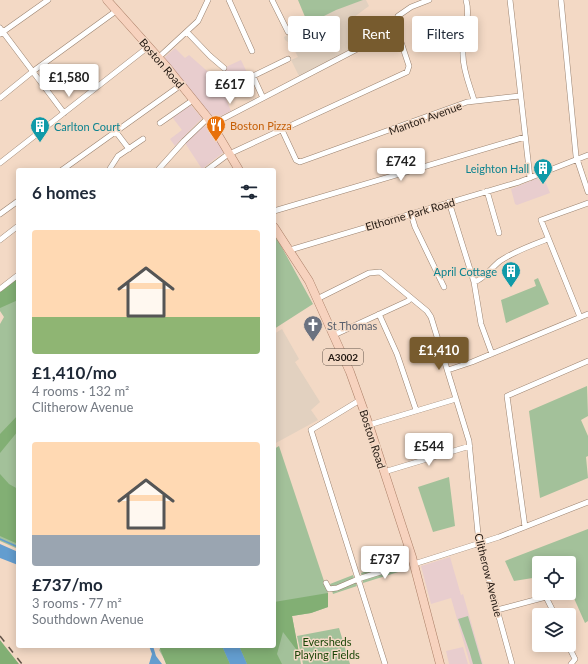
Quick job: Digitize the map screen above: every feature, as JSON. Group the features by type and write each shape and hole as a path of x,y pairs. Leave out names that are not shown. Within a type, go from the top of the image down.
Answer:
{"main road":[{"name":"Boston Road","path":"107,0 181,85 210,121 238,168"},
{"name":"Boston Road","path":"276,230 290,250 317,299 334,335 360,400 384,472 440,664"}],"street":[{"path":"48,0 1,32 64,113"},
{"path":"229,0 252,51"},
{"path":"272,0 288,32"},
{"path":"398,16 411,7 429,0"},
{"path":"466,0 468,12 464,34 463,58 474,100"},
{"path":"510,0 530,178"},
{"path":"561,0 577,159 588,192"},
{"path":"158,58 187,32 202,16 206,1"},
{"path":"0,98 32,72 116,11"},
{"path":"160,168 184,141 210,121 263,98 361,47 392,23 395,24 409,66 407,72 230,154 210,168"},
{"path":"187,32 224,68"},
{"path":"0,163 148,47"},
{"path":"263,98 253,76 288,59"},
{"path":"65,168 181,85"},
{"name":"Manton Avenue","path":"282,130 296,160 300,162 474,100 520,96"},
{"path":"160,123 193,100"},
{"path":"116,132 129,149"},
{"path":"276,210 525,137"},
{"path":"110,168 118,156 142,139"},
{"name":"Elthorne Park Road","path":"290,250 530,178 588,155"},
{"path":"487,191 499,233"},
{"path":"0,214 16,202"},
{"path":"449,202 474,282 481,324 492,354"},
{"path":"580,317 541,220 588,203"},
{"path":"411,214 415,227 444,287"},
{"path":"0,240 16,228"},
{"path":"474,282 479,280 490,269 511,254 548,238"},
{"name":"Clitherow Avenue","path":"317,299 375,271 384,274 427,311 431,317 470,446 479,544 512,664"},
{"path":"0,289 16,277"},
{"path":"334,335 411,298"},
{"path":"379,314 397,354 416,410"},
{"path":"448,370 492,354 588,314"},
{"path":"525,527 507,396 588,362"},
{"path":"369,425 456,399"},
{"path":"360,400 310,430 385,664"},
{"path":"384,472 470,446"},
{"path":"326,583 330,589 334,589 358,579 479,544 588,502"},
{"path":"497,610 546,598 551,608"},
{"path":"571,664 575,659 572,652"}],"shaded area":[{"path":"363,0 366,0 369,6 355,16 348,16 348,51 299,76 291,60 298,57 296,52 340,52 340,16 323,16 336,9"},
{"path":"288,35 288,42 285,40 284,37"},
{"path":"175,48 185,58 189,55 215,78 228,66 241,60 253,85 226,99 231,111 215,119 163,59"},
{"path":"190,104 202,118 175,146 170,139 182,130 172,117"},
{"path":"207,125 224,152 203,168 201,168 185,143 195,132"},
{"path":"543,176 550,193 517,205 515,204 511,189"},
{"path":"282,329 299,359 295,362 320,402 311,410 318,420 276,443 276,333"},
{"path":"450,557 461,595 463,594 483,664 470,664 451,598 431,604 421,566"},
{"path":"463,647 468,664 449,664 446,651"}],"green space":[{"path":"298,0 363,0 324,16 305,16"},
{"path":"276,237 313,304 276,328"},
{"path":"538,278 549,304 506,323 501,300 536,286 534,280"},
{"path":"16,280 16,548 0,541 0,324 4,317 0,311 0,292"},
{"path":"16,280 16,301 0,308 0,292"},
{"path":"587,386 588,416 581,420 588,436 588,456 586,457 588,478 540,498 529,411"},
{"path":"16,417 16,433 0,453 0,434"},
{"path":"279,446 328,593 328,607 311,613 292,616 301,664 167,664 159,650 161,648 276,648 276,448"},
{"path":"0,474 9,484 16,488 16,543 0,536"},
{"path":"449,477 455,526 433,532 418,487"},
{"path":"588,529 588,621 585,623 575,600 576,600 576,556 532,556 532,578 514,581 505,561"},
{"path":"404,558 408,569 363,583 361,573"},
{"path":"353,575 357,586 333,594 330,584"},
{"path":"328,593 328,607 311,613 292,616 299,653 283,632 277,654 282,664 247,664 240,648 276,648 276,602"},
{"path":"468,616 482,664 473,664 458,619"},
{"name":"Eversheds Playing Fields","path":"339,628 350,664 303,664 297,636"},
{"path":"0,640 19,664 0,664"},
{"path":"160,648 223,648 230,664 166,664"}],"water":[{"path":"0,544 16,551 16,564 0,558"},
{"path":"150,648 154,648 156,656 162,664 149,664 152,654"},
{"path":"223,648 240,648 247,664 230,664"}],"waterway":[{"path":"0,539 16,546"}],"railway":[{"path":"0,636 22,664"}],"place":[{"name":"Boston Pizza","path":"216,142"},
{"name":"Carlton Court","path":"40,143"},
{"name":"Leighton Hall","path":"543,185"},
{"name":"April Cottage","path":"511,288"},
{"name":"St Thomas","path":"313,342"}]}
